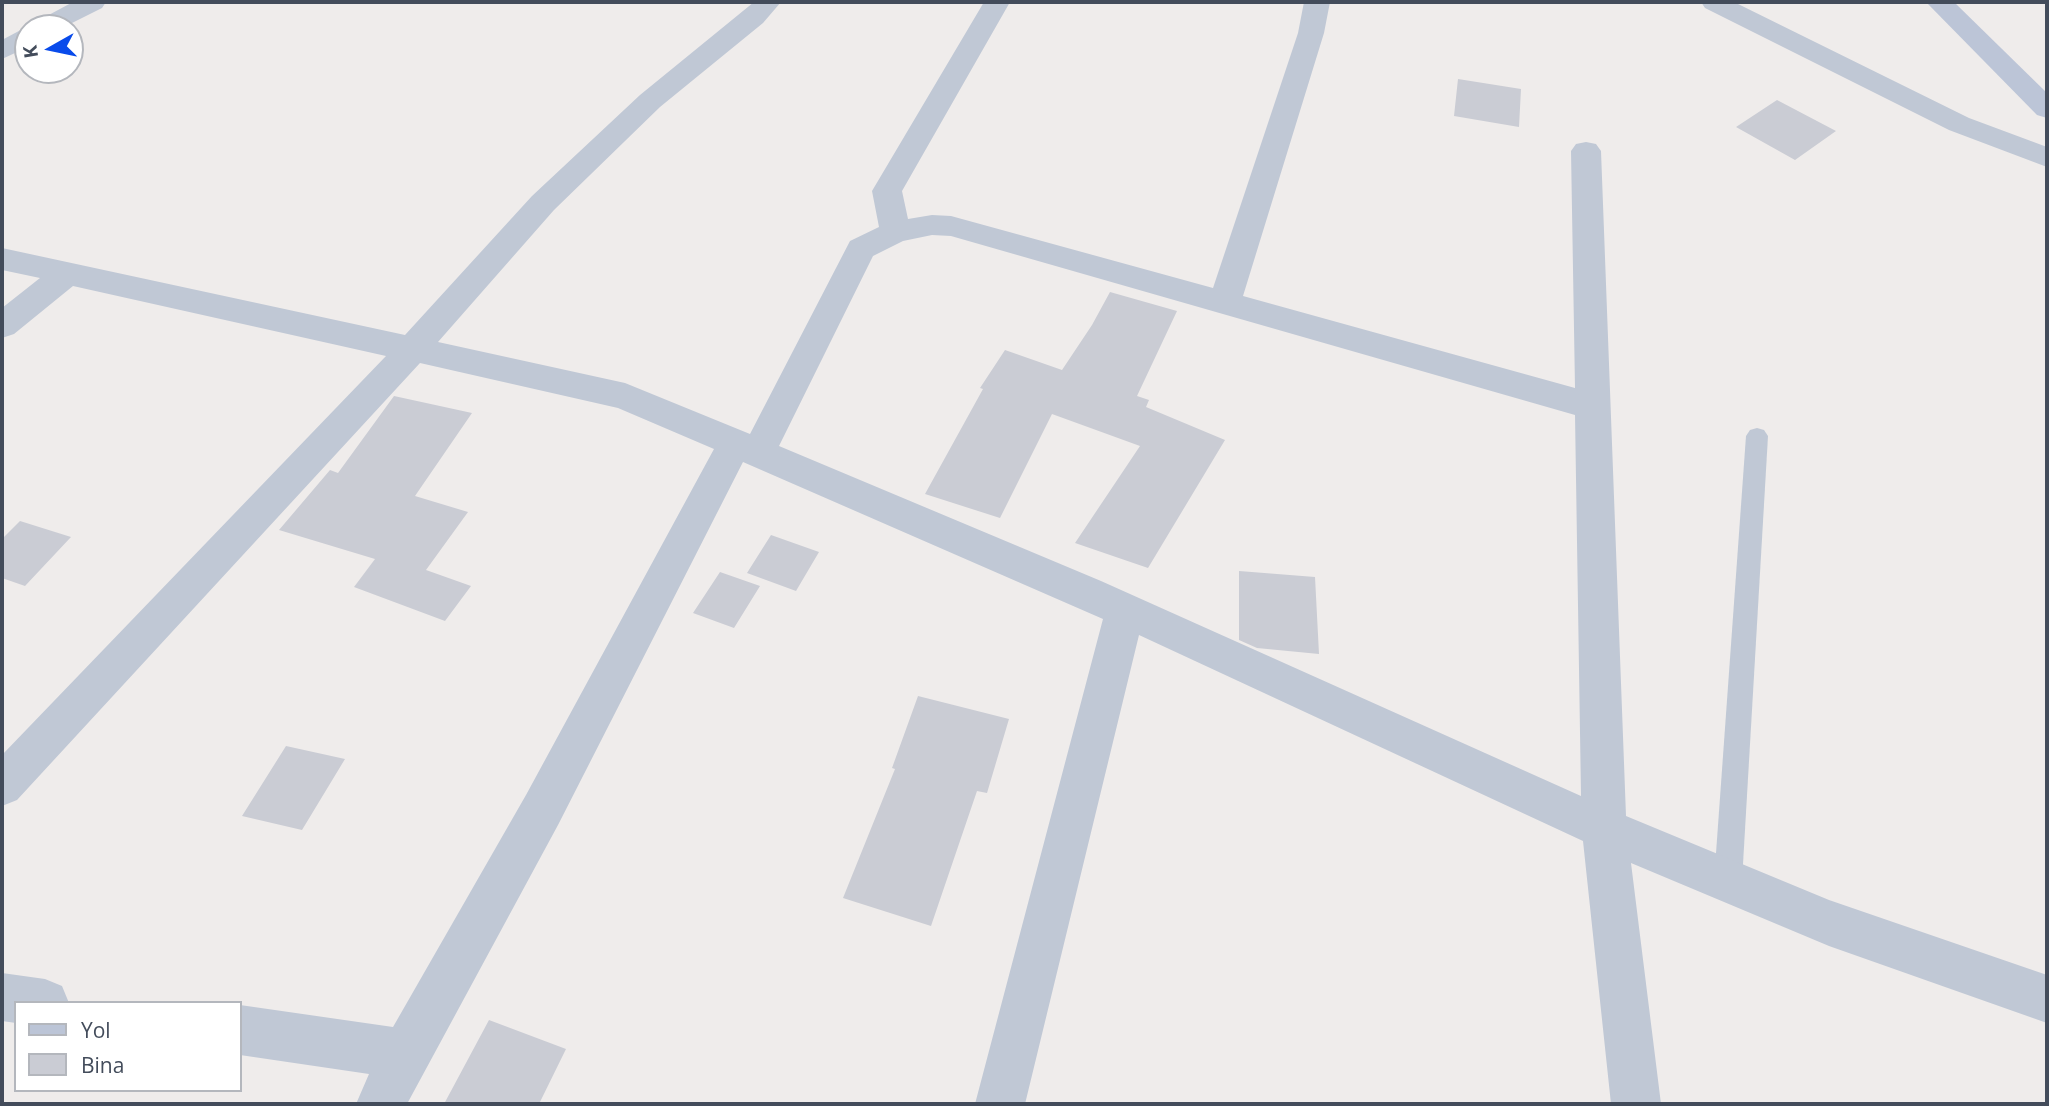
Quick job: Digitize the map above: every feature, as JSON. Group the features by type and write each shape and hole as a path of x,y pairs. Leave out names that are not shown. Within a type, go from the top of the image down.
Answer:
{"main road":[{"path":"1939,2 2047,109"}],"street":[{"path":"69,14 93,2"},
{"path":"2,785 412,350 497,252 597,149 702,57 754,17 768,2"},
{"path":"895,232 887,191 997,2"},
{"path":"1225,303 1311,33 1317,2"},
{"path":"1714,2 1959,124 2047,158"},
{"path":"1586,151 1604,828 1636,1104"},
{"path":"381,1104 405,1054 861,249 895,232 913,227 951,226 1592,405"},
{"path":"2,259 625,396 1125,610 1604,828 1728,881 1829,923 2047,999"},
{"path":"2,326 67,274"},
{"path":"1000,1104 1125,610"},
{"path":"2,997 31,1001"},
{"path":"242,1030 405,1054"}],"lane":[{"path":"1728,881 1758,436"}],"building":[{"path":"1458,79 1521,89 1519,127 1454,116"},
{"path":"1777,100 1836,131 1795,160 1736,127"},
{"path":"1110,292 1177,311 1137,396 1149,400 1146,407 1225,440 1148,568 1075,543 1140,446 1052,414 1000,518 925,494 983,389 980,388 1005,350 1062,370"},
{"path":"394,396 472,413 415,496 468,512 426,570 471,586 445,621 354,587 375,559 279,530 330,470 338,473"},
{"path":"20,521 71,537 25,586 2,578 2,539"},
{"path":"771,535 819,552 796,591 747,573"},
{"path":"1239,571 1315,577 1319,654 1257,648 1239,640"},
{"path":"720,572 760,586 734,628 693,613"},
{"path":"918,696 1009,719 987,793 977,791 931,926 843,898 895,769 892,768"},
{"path":"286,746 345,759 302,830 242,816"},
{"path":"489,1020 566,1049 539,1104 444,1104"}]}
